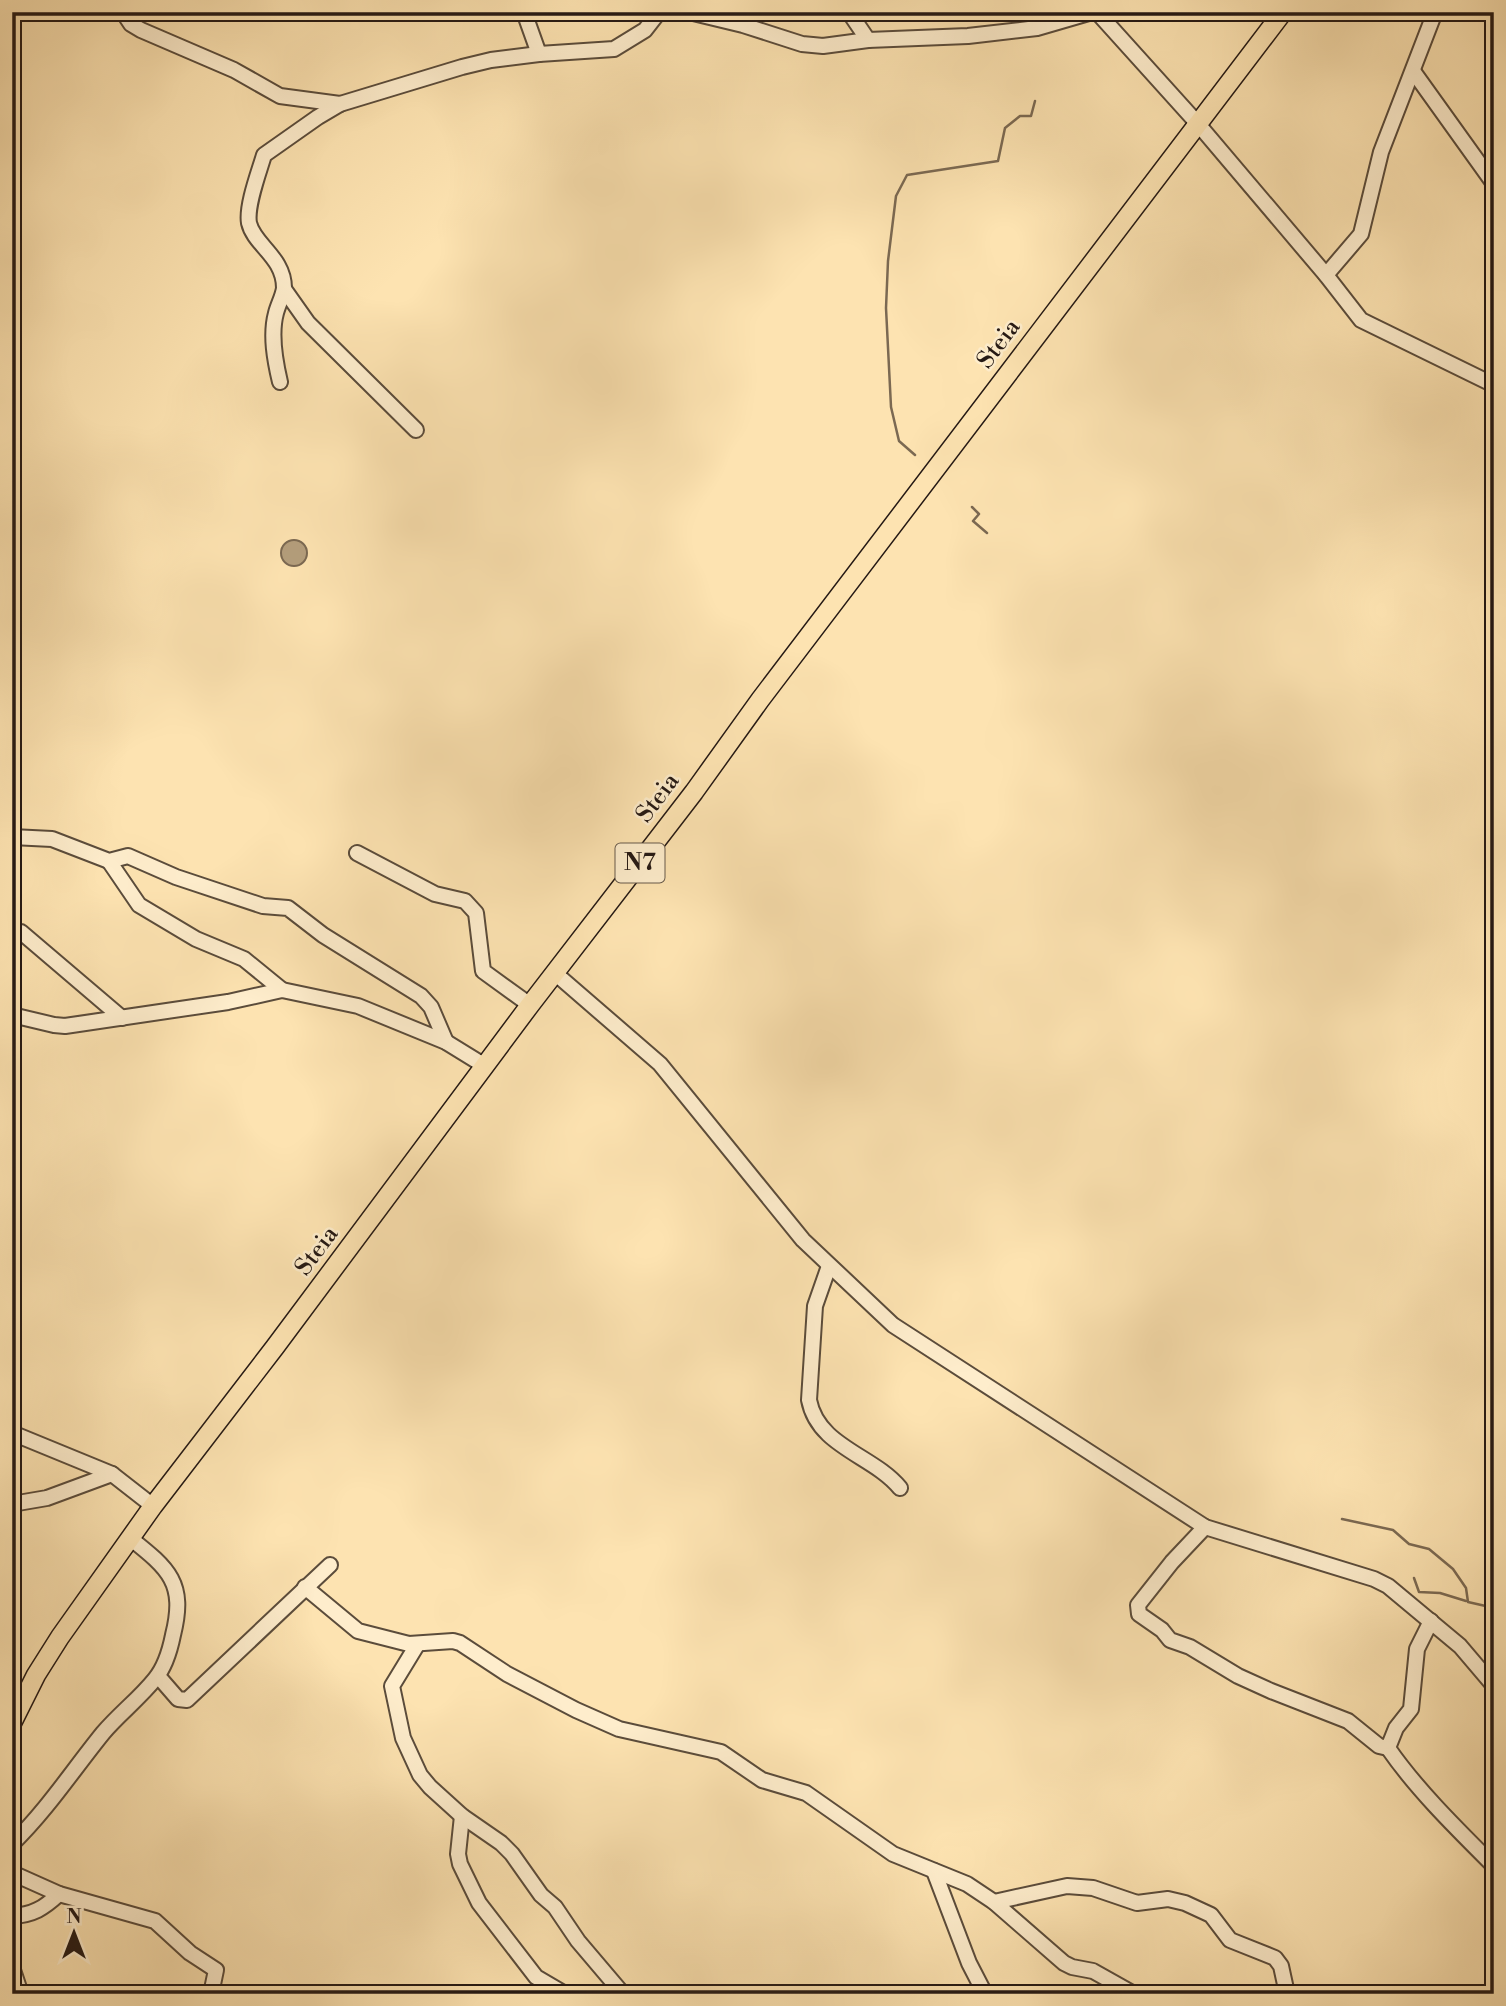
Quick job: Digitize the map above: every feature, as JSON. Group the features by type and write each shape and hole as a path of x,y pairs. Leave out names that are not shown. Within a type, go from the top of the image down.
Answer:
{"main road":[{"name":"Steia","path":"12,1723 36,1675 60,1637 153,1506 1283,12"}],"street":[{"path":"123,12 131,24 141,30 234,70 280,96 340,104"},
{"path":"524,12 539,54"},
{"path":"416,430 308,323 284,289 278,263 253,231 249,220 264,155 340,104 462,66 539,54 614,49 645,30 659,12"},
{"path":"689,12 740,19 802,44 823,46 868,40 968,36 1037,28 1095,12 1198,124 1367,324 1494,384"},
{"path":"849,12 868,40"},
{"path":"1266,34 1269,12"},
{"path":"1326,275 1361,234 1381,152 1435,12"},
{"path":"1413,71 1494,184"},
{"path":"280,382 274,332 275,315 284,289"},
{"path":"12,837 52,839 109,861 139,905 196,939 244,959 282,990"},
{"path":"357,853 435,894 455,897 472,906 476,914 483,971 530,1005"},
{"path":"109,861 128,856 176,877 263,906 295,911 323,935 421,996 431,1007 446,1042"},
{"path":"21,932 122,1018"},
{"path":"556,974 660,1064 803,1240 905,1335 991,1387 1205,1527 1374,1579 1388,1586 1460,1646 1494,1686"},
{"path":"12,1015 54,1026 228,1002 282,990 358,1006 446,1042 485,1066"},
{"path":"829,1266 815,1306 809,1400 812,1415 823,1430 900,1488"},
{"path":"12,1433 112,1474 153,1506"},
{"path":"12,1504 47,1498 112,1474"},
{"path":"1205,1527 1172,1562 1138,1605 1139,1614 1162,1630 1170,1640 1190,1647 1238,1676 1348,1721 1379,1746 1388,1748 1414,1784 1429,1796 1494,1866"},
{"path":"12,1844 40,1816 104,1731 158,1676 172,1642 178,1599 171,1578 160,1562 130,1538"},
{"path":"158,1676 178,1699 187,1700 330,1565"},
{"path":"305,1587 358,1631 417,1645 453,1641 460,1643 508,1674 619,1729 727,1755 755,1777 806,1793 893,1854 967,1884 994,1902 1064,1963 1093,1971 1134,1994"},
{"path":"1388,1748 1396,1728 1410,1709 1417,1649 1431,1621"},
{"path":"417,1645 392,1686 403,1738 420,1775 462,1816 501,1843 512,1854 541,1895 555,1907 578,1941 623,1994"},
{"path":"462,1816 458,1854 466,1879 480,1903 536,1977 565,1994"},
{"path":"934,1871 969,1963 985,1994"},
{"path":"12,1873 59,1894 155,1921 190,1953 216,1970 211,1994"},
{"path":"994,1902 1067,1886 1093,1888 1137,1903 1168,1899 1185,1903 1211,1915 1230,1940 1275,1958 1281,1966 1286,1989 1290,1994"},
{"path":"12,1916 44,1908 59,1894"},
{"path":"12,1967 21,1994"}],"shaded area":[{"path":"294,540 303,544 307,553 303,562 294,566 285,562 281,553 285,544"}],"waterway":[{"path":"915,455 899,441 891,407 886,308 888,261 896,196 907,175 998,161 1005,128 1020,116 1031,116 1035,101"},
{"path":"972,507 979,514 973,521 987,533"},
{"path":"1342,1519 1393,1530 1409,1544 1429,1549 1453,1569 1466,1588 1468,1602 1494,1606"},
{"path":"1414,1578 1419,1592 1440,1593 1466,1601"}]}
